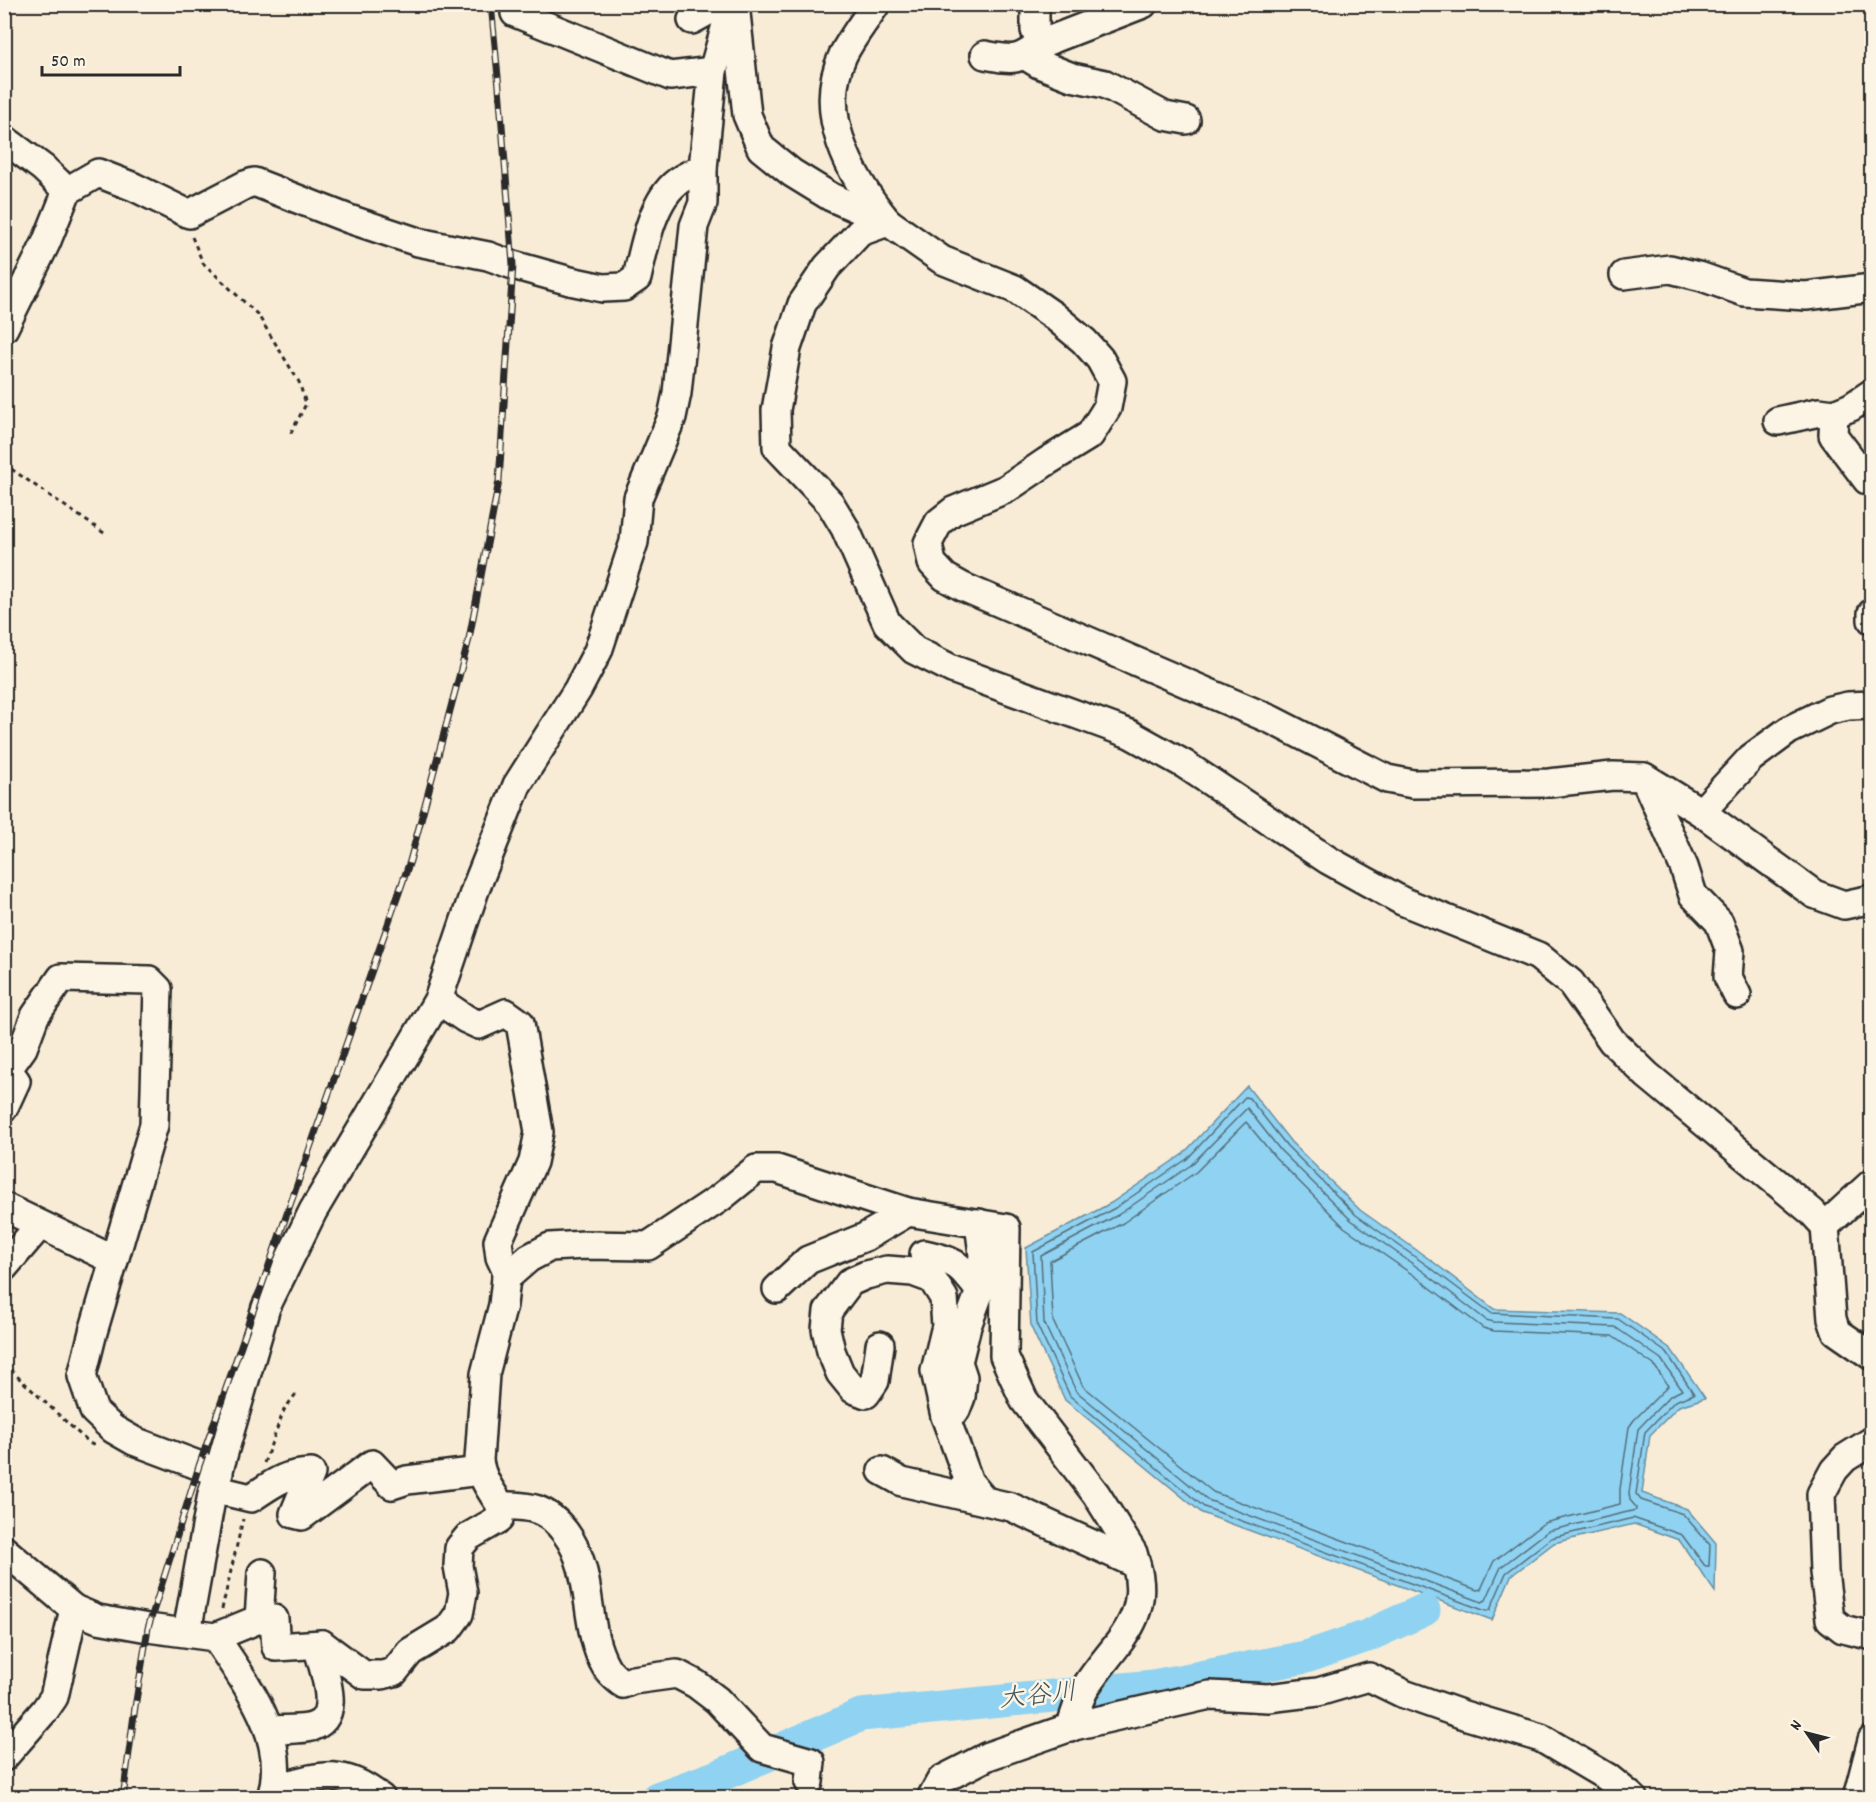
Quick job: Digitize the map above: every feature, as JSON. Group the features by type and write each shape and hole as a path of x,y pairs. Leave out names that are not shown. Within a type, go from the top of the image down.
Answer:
{"street":[{"path":"692,20 721,4"},
{"path":"187,1632 216,1481 266,1307 313,1211 438,1000 475,890 517,785 578,690 598,651 614,608 634,542 638,498 672,417 677,393 694,226 702,203 703,168 713,71 734,4"},
{"path":"734,4 747,115 761,148 792,173 831,197 888,222 942,260 1015,289 1054,316 1084,341 1100,359 1112,381 1107,408 1090,435 1006,489 953,511 939,522 928,543 932,563 945,577 963,587 1272,720 1387,779 1413,784 1549,783 1613,776 1644,777 1701,812 1814,894 1844,905 1870,901"},
{"path":"876,4 843,57 834,88 834,124 843,151 888,222"},
{"path":"1035,4 1033,50 1039,64 1072,77 1105,84 1166,116 1186,120"},
{"path":"985,55 1009,59 1143,4"},
{"path":"515,13 670,76 713,71"},
{"path":"4,139 43,168 67,190"},
{"path":"4,328 46,243 67,190 98,173 134,187 189,214 254,182 349,219 418,242 488,256 581,284 603,288 624,287 637,278 645,243 659,204 676,182 703,168"},
{"path":"888,222 860,232 826,267 802,304 787,348 776,410 777,447 830,503 845,528 887,623 914,650 952,669 1130,734 1184,764 1328,860 1402,901 1538,956 1571,983 1612,1041 1647,1075 1812,1212 1825,1226 1832,1319 1836,1331 1872,1356"},
{"path":"1624,275 1670,269 1702,277 1744,292 1806,296 1872,288"},
{"path":"1778,421 1819,412 1834,414 1851,407 1872,393"},
{"path":"1834,414 1833,435 1867,480"},
{"path":"1872,613 1872,620"},
{"path":"1701,812 1751,758 1789,730 1830,710 1848,706 1872,705"},
{"path":"1644,777 1684,867 1693,895 1719,922 1730,951 1728,977 1737,994"},
{"path":"4,1107 16,1081 6,1067 23,1048 35,1016 61,978 149,980 158,989 154,1125 82,1376 94,1411 113,1429 251,1498 277,1479 311,1473 294,1514 302,1516 372,1464 392,1485 407,1480 480,1471"},
{"path":"4,1550 74,1609 98,1619 215,1637 259,1619 274,1619 276,1647 322,1644 364,1676 394,1672 410,1652 448,1629 459,1614 463,1593 458,1566 459,1548 468,1537 499,1519 501,1506 480,1471 479,1460 485,1374 503,1305 506,1278 498,1240 533,1162 539,1132 520,1023 506,1013 479,1025 438,1000"},
{"path":"506,1278 529,1258 550,1247 648,1246 720,1198 756,1169 777,1169 908,1212 1006,1228 1004,1356 1024,1400 1096,1494 1133,1553 1141,1591 1136,1616 1129,1629 1085,1688 1070,1728"},
{"path":"1825,1226 1872,1183"},
{"path":"4,1207 114,1260"},
{"path":"777,1289 808,1260 865,1237 908,1212"},
{"path":"945,1416 956,1410 961,1397 963,1377 958,1362 967,1326 980,1291 983,1254 979,1223"},
{"path":"4,1268 40,1226"},
{"path":"924,1254 945,1258 962,1267 980,1291"},
{"path":"880,1345 875,1380 866,1394 853,1389 840,1373 831,1352 826,1329 828,1311 839,1294 850,1281 887,1270 913,1272 932,1279 944,1298 946,1326 935,1371 945,1416 969,1482 985,1501"},
{"path":"1872,1441 1845,1458 1834,1470 1821,1494 1830,1619 1843,1629 1872,1636"},
{"path":"882,1472 902,1482 1011,1507 1136,1564"},
{"path":"501,1506 525,1505 540,1510 558,1523 574,1544 582,1562 597,1646 607,1669 622,1684 633,1680 677,1674 696,1684 717,1700 762,1748 811,1762 809,1782"},
{"path":"259,1619 262,1573"},
{"path":"4,1757 54,1697 74,1609"},
{"path":"215,1637 242,1677 270,1730 276,1751 273,1793 311,1778 336,1777 349,1778 381,1797"},
{"path":"270,1730 310,1728 324,1720 330,1707 327,1681 319,1652 322,1644"},
{"path":"931,1797 941,1780 988,1756 1070,1728 1210,1695 1268,1698 1318,1692 1369,1677 1414,1697 1541,1738 1607,1777 1633,1797"},
{"path":"1857,1797 1864,1761 1872,1740"}],"path":[{"path":"189,214 193,239 203,263 258,315 299,382 306,404 290,435"},
{"path":"4,464 107,535"}],"water":[{"path":"1247,1086 1291,1142 1360,1210 1494,1309 1620,1313 1671,1349 1705,1398 1679,1406 1650,1435 1642,1493 1687,1509 1716,1543 1715,1592 1679,1540 1634,1524 1554,1543 1511,1576 1492,1620 1202,1513 1065,1400 1031,1327 1026,1248 1111,1203 1183,1154"}],"waterway":[{"name":"大谷川","path":"657,1798 721,1775 861,1715 1153,1686 1306,1657 1367,1636 1424,1610"}],"railway":[{"path":"123,1798 148,1628 199,1466 410,861 469,639 499,481 513,265 491,4"}]}
